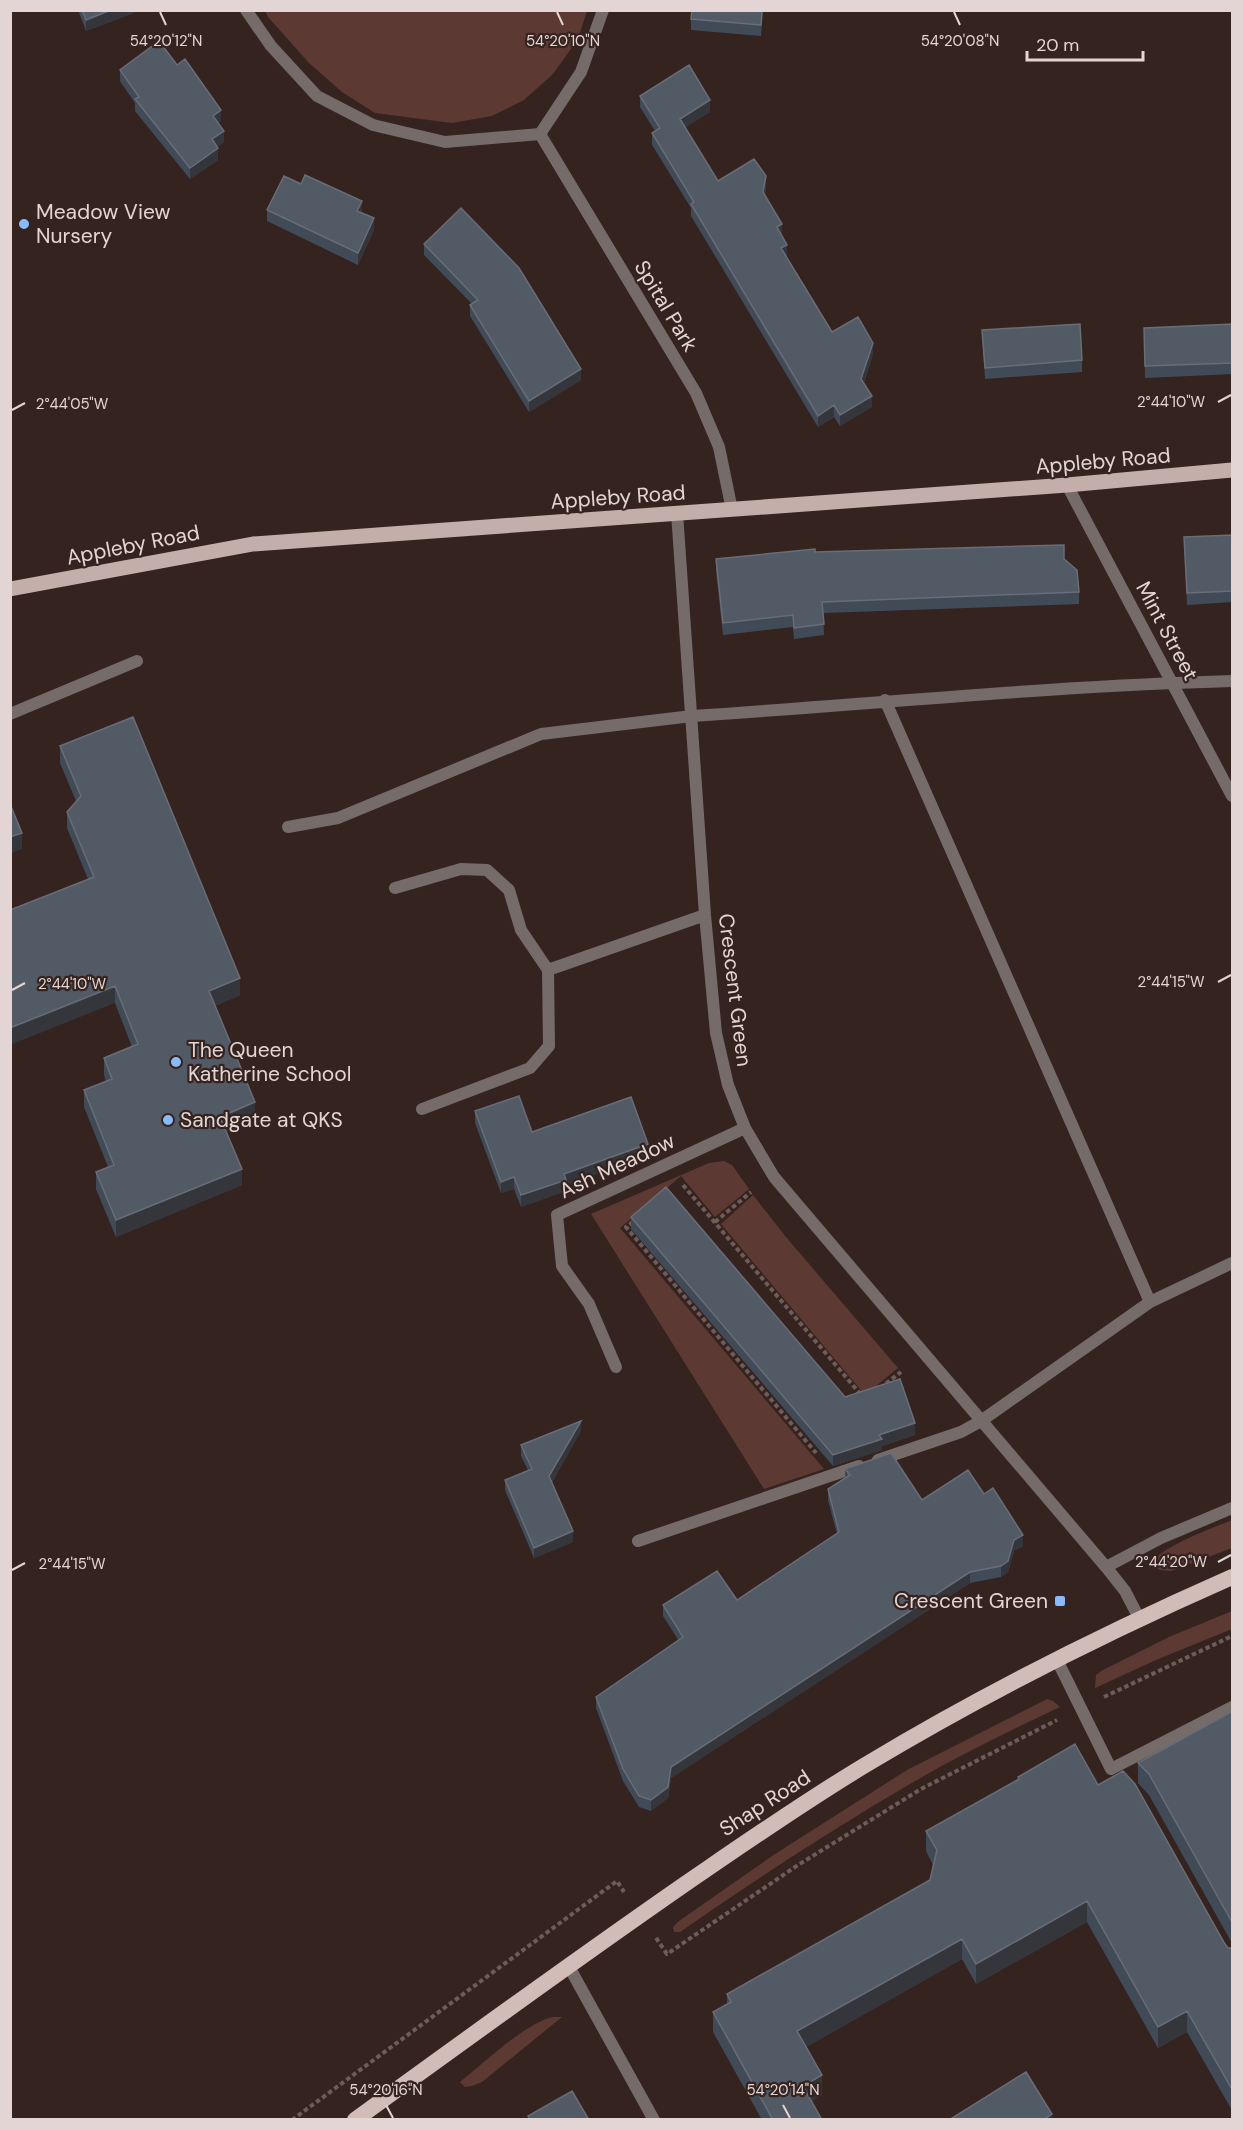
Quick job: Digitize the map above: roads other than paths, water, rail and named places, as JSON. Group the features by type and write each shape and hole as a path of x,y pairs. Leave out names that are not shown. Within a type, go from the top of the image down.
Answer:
{"highway":[{"name":"Shap Road","path":"355,2120 568,1965 769,1827 866,1764 1139,1618 1233,1577"}],"main road":[{"name":"Appleby Road","path":"10,589 253,544 1067,485 1233,470"}],"street":[{"path":"246,10 271,46 317,96 373,125 445,142 540,134 581,72 603,10"},
{"name":"Spital Park","path":"540,134 696,393 719,447 732,510"},
{"name":"Mint Street","path":"1067,485 1233,796"},
{"name":"Crescent Green","path":"677,513 705,915 716,1034 728,1085 745,1128 774,1177 1106,1567 1125,1591 1139,1618"},
{"path":"11,710 137,661"},
{"path":"288,827 338,818 541,734 692,716 885,700 1172,682 1233,681"},
{"path":"885,700 1150,1302"},
{"path":"395,888 461,869 487,870 509,890 521,930 548,970 549,1046 530,1068 422,1109"},
{"path":"548,970 705,915"},
{"name":"Ash Meadow","path":"616,1367 589,1304 562,1266 557,1215 745,1128"},
{"path":"638,1541 961,1432 981,1421 1150,1302 1233,1263"},
{"path":"1106,1567 1161,1538 1233,1508"},
{"path":"1057,1660 1114,1772 1233,1707"},
{"path":"568,1965 654,2120"}],"place":[{"name":"Meadow View Nursery","path":"24,224"},
{"name":"The Queen Katherine School","path":"176,1062"},
{"name":"Sandgate at QKS","path":"168,1120"},
{"name":"Crescent Green","path":"1060,1601"}]}
